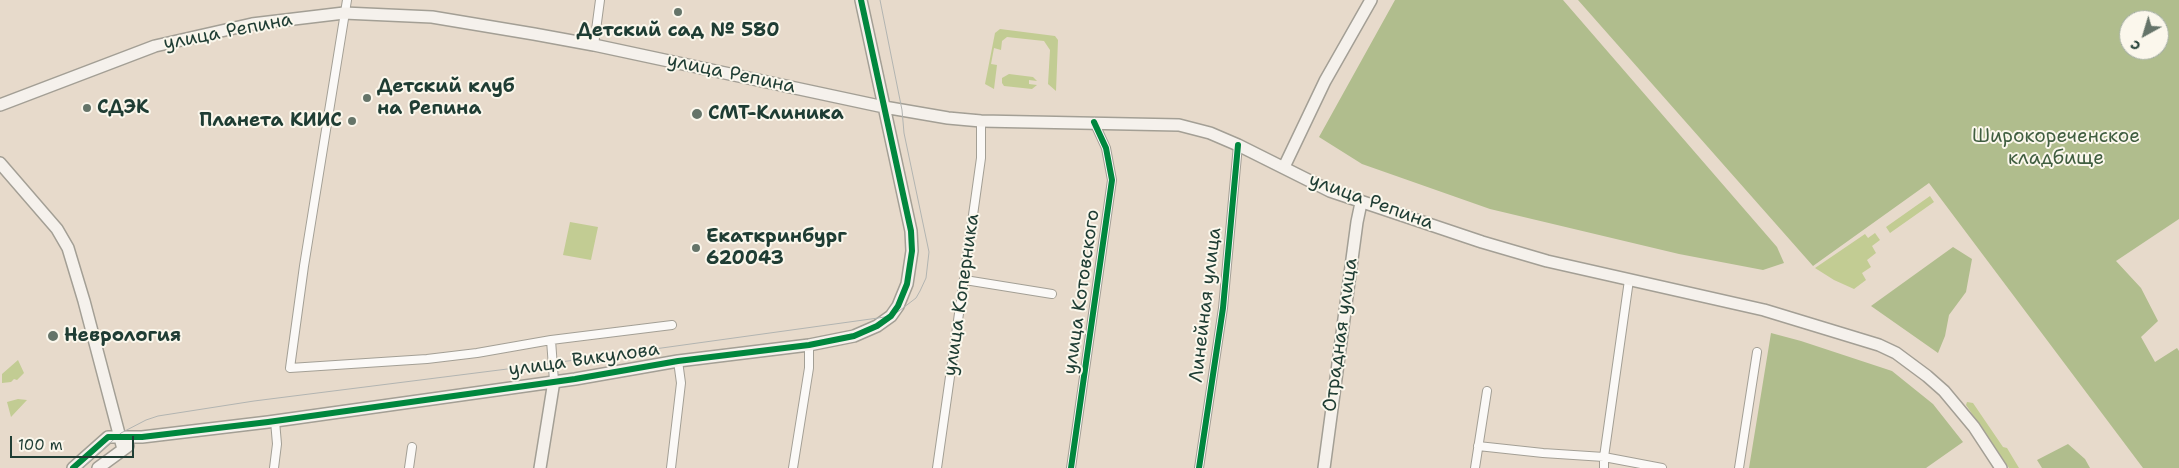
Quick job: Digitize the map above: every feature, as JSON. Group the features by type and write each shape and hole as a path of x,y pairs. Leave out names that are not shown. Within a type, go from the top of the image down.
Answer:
{"main road":[{"name":"улица Викулова","path":"73,468 108,438 142,437 276,420 554,381 678,361 809,345 854,336 878,326 891,316 898,306 907,284 911,258 911,231 862,0"},
{"path":"1284,167 1325,82 1371,0"},
{"name":"улица Репина","path":"0,105 156,46 252,24 344,13 432,16 594,45 884,107 981,121 1179,125 1210,133 1284,167 1330,191 1361,203 1482,242 1547,261 1764,310 1879,345 1896,353 1927,376 1944,392 1974,427 2001,468"},
{"path":"0,163 56,229 68,248 123,449"},
{"name":"Отрадная улица","path":"1324,468 1354,241 1361,203"},
{"path":"540,468 549,401 554,381"},
{"name":"улица Викулова","path":"98,468 142,437"}],"street":[{"path":"347,0 304,266 290,368 477,354 551,340 672,325"},
{"path":"594,45 600,0"},
{"name":"улица Коперника","path":"937,468 981,158 981,121"},
{"name":"улица Котовского","path":"1071,468 1112,180 1106,148 1094,122"},
{"name":"Линейная улица","path":"1199,468 1223,308 1238,145"},
{"path":"965,280 1052,294"},
{"path":"1604,468 1604,457 1630,280"},
{"path":"551,340 554,381"},
{"path":"793,468 809,368 809,345"},
{"path":"1739,468 1757,352"},
{"path":"671,468 681,383 678,361"},
{"path":"1475,468 1487,391"},
{"path":"274,468 277,444 276,420"},
{"path":"1478,446 1604,457 1662,468"},
{"path":"409,468 412,447"}],"green space":[{"path":"1395,0 1563,0 1777,247 1784,263 1763,270 1679,254 1490,209 1362,164 1319,137"},
{"name":"Широкореченское кладбище","path":"1578,0 2179,0 2179,219 2116,261 2141,288 2158,321 2141,337 2155,362 2177,348 2179,351 2179,468 2143,468 1929,183 1813,266"},
{"path":"1000,29 1055,36 1058,40 1056,91 1048,84 1050,50 1044,41 1007,37 1002,41 1001,50 994,48 991,64 997,65 994,89 985,84 995,33"},
{"path":"1009,74 1033,77 1037,81 1029,80 1029,84 1037,85 1032,89 1004,86 1002,78"},
{"path":"1930,196 1934,202 1890,233 1886,227"},
{"path":"570,222 598,227 591,260 563,255"},
{"path":"1875,233 1880,240 1872,246 1876,253 1867,260 1871,267 1862,273 1866,280 1854,289 1834,280 1815,268 1865,234 1868,238"},
{"path":"1953,247 1972,259 1966,292 1949,315 1945,336 1938,353 1871,306"},
{"path":"1771,333 1892,371 1933,404 1963,442 1926,468 1749,468"},
{"path":"18,360 24,373 17,380 14,379 11,382 2,383 2,374"},
{"path":"18,399 27,400 11,417 7,402"},
{"path":"1967,402 1973,403 2003,447 2007,448 2019,468 2009,468 1966,405"},
{"path":"2068,444 2085,459 2090,468 2042,468 2037,460"}],"tram line":[{"path":"82,468 121,433 158,416 254,401 539,365 891,316 916,298 926,278 929,252 904,133 902,110 880,0"}],"cycle path":[{"path":"73,468 108,437 142,437 268,422 575,379 678,361 809,345 854,336 877,326 891,316 898,306 907,284 912,251 911,231 861,0"},
{"path":"1071,468 1112,180 1106,148 1094,122"},
{"path":"1199,468 1223,308 1238,145"}],"place":[{"name":"Детский сад № 580","path":"678,12"},
{"name":"Детский клуб на Репина","path":"367,98"},
{"name":"СДЭК","path":"87,108"},
{"name":"СМТ-Клиника","path":"697,114"},
{"name":"Планета КИИС","path":"352,121"},
{"name":"Екаткринбург 620043","path":"696,248"},
{"name":"Неврология","path":"53,336"}]}
